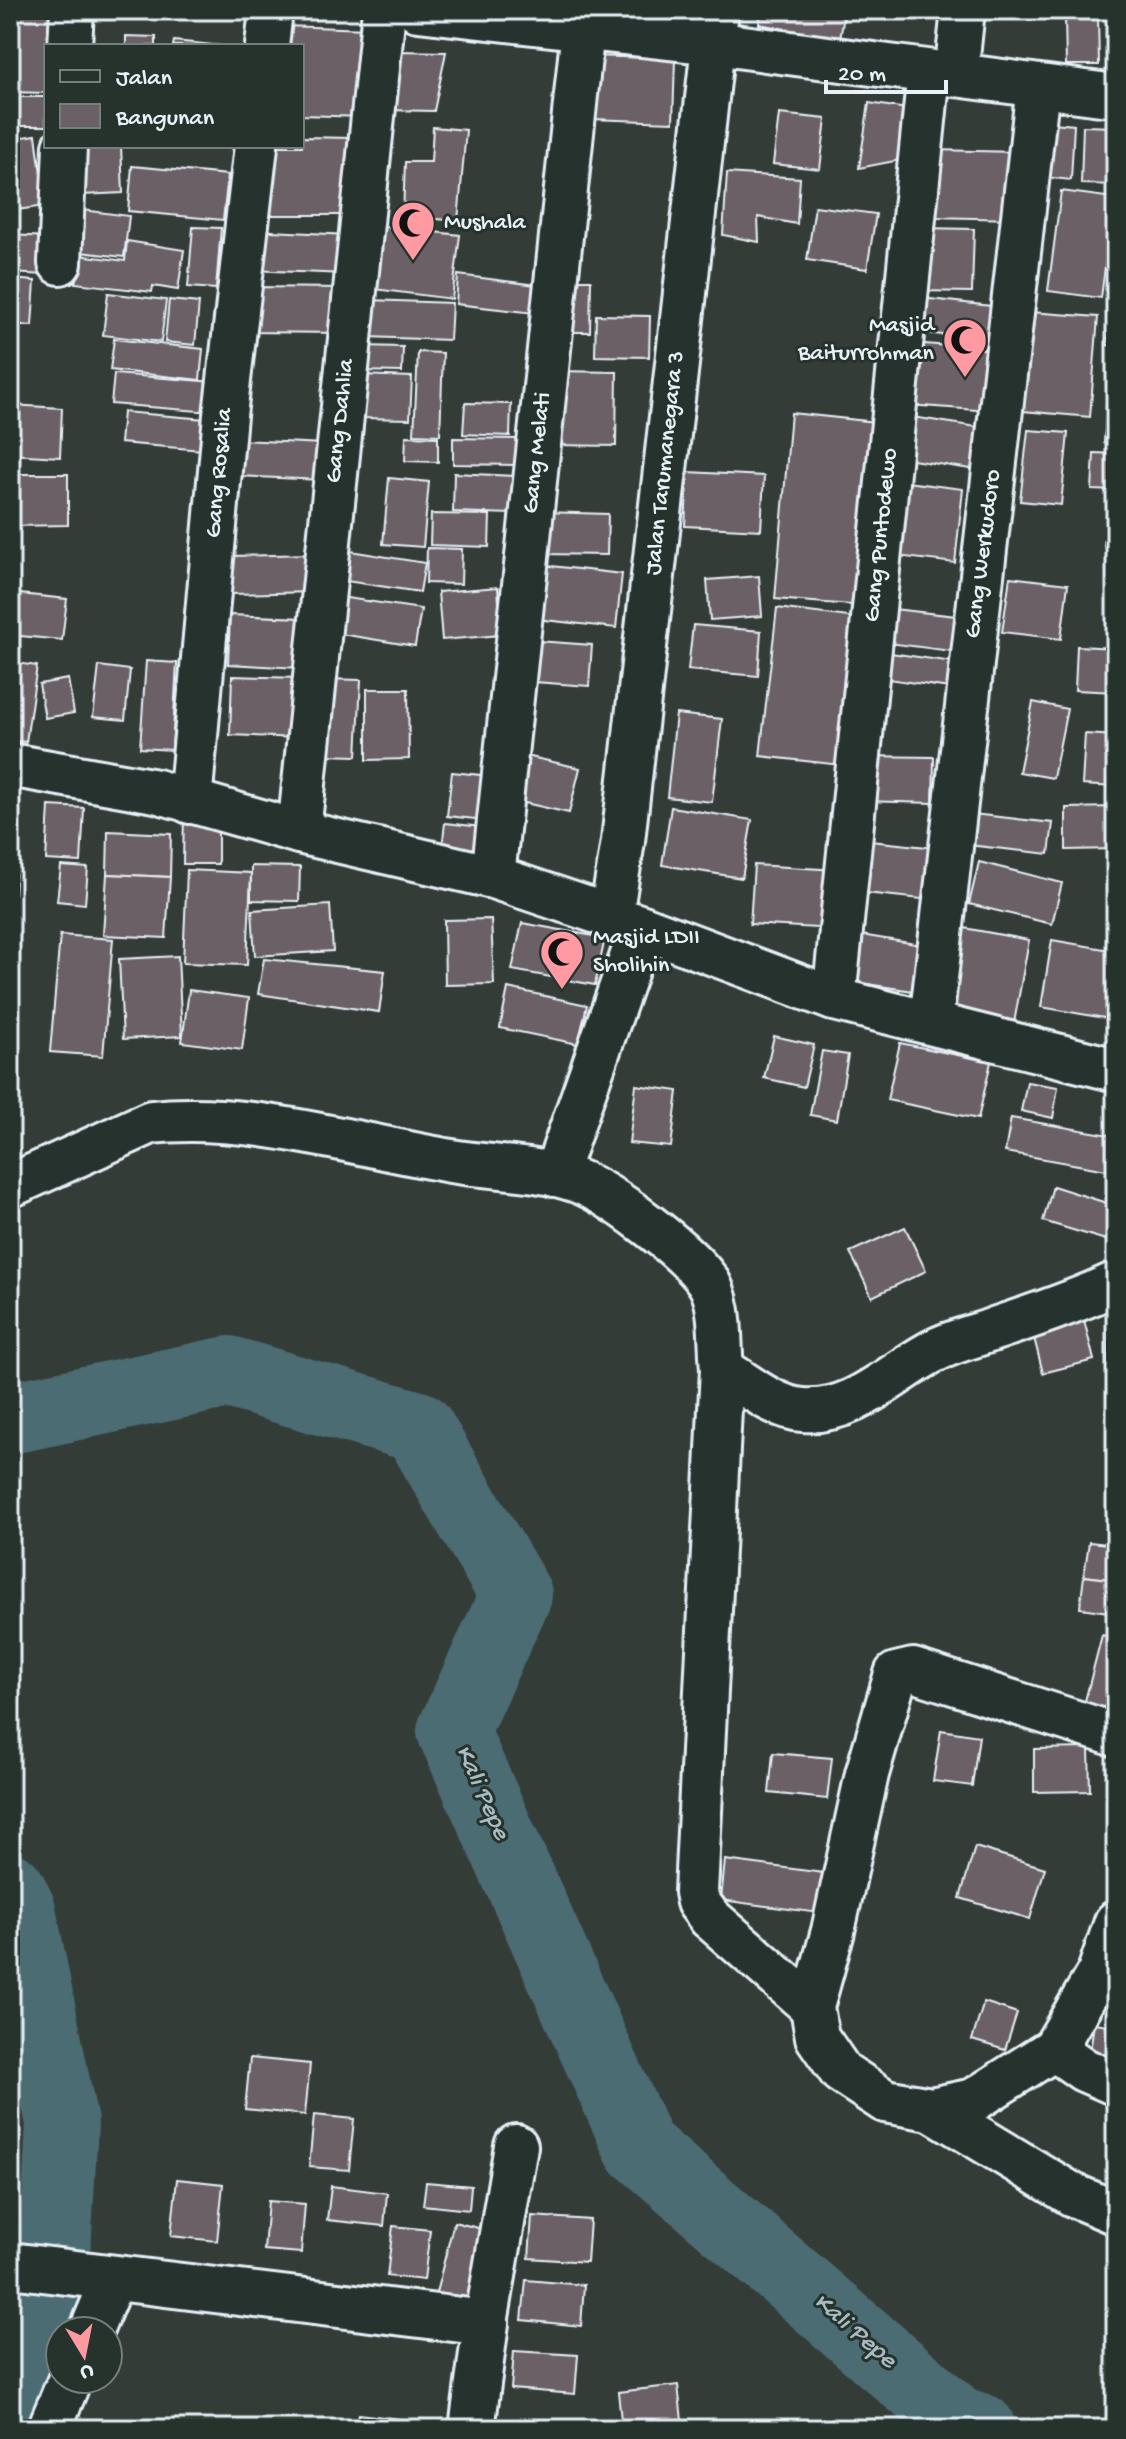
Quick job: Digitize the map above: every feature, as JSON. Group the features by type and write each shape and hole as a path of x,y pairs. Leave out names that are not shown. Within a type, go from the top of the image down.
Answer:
{"street":[{"path":"70,44 72,10"},
{"path":"267,44 271,10"},
{"name":"Gang Dahlia","path":"299,832 384,10"},
{"path":"418,10 583,29 715,27 943,74 1116,96"},
{"name":"Gang Puntodewo","path":"834,999 943,74 963,10"},
{"name":"Jalan Tarumanegara 3","path":"555,1175 626,922 627,813 715,27"},
{"name":"Gang Melati","path":"493,877 583,29"},
{"name":"Gang Werkudoro","path":"931,1022 1038,86"},
{"path":"60,263 65,148"},
{"name":"Gang Rosalia","path":"190,802 225,415 256,148"},
{"path":"10,765 156,791 299,832 493,877 626,922 834,999 1116,1070"},
{"path":"10,1186 141,1126 172,1120 251,1124 452,1161 555,1175 586,1185 616,1202 692,1263 715,1296 721,1380 696,1892 698,1902 710,1918 812,2007"},
{"path":"721,1380 803,1410 843,1404 888,1383 927,1354 959,1339 1080,1300 1116,1283"},
{"path":"1116,1735 913,1670 896,1674 871,1759 833,1931 812,2007 817,2037 841,2072 885,2101 931,2109 1073,2195 1116,2213"},
{"path":"931,2109 974,2100 1054,2049 1099,1972 1116,1922"},
{"path":"1054,2049 1084,2070 1116,2084"},
{"path":"472,2429 486,2323 516,2146"},
{"path":"10,2265 486,2323"},
{"path":"96,2315 107,2276"},
{"path":"49,2429 63,2395"}],"building":[{"path":"10,10 60,11 60,44 44,44 44,93 10,92"},
{"path":"761,10 845,10 840,39 759,24"},
{"path":"997,10 1063,10 1063,17 997,17"},
{"path":"1113,10 1116,10 1116,63 1108,63"},
{"path":"1098,16 1099,65 1066,65 1065,17"},
{"path":"284,26 367,29 363,117 304,115 304,44 283,44"},
{"path":"126,36 156,37 156,44 126,44"},
{"path":"174,41 203,44 173,44"},
{"path":"398,51 446,52 434,111 386,110"},
{"path":"592,56 675,59 673,122 591,119"},
{"path":"10,97 44,97 44,126 10,126"},
{"path":"869,103 907,109 900,160 859,168"},
{"path":"779,114 826,119 820,169 773,164"},
{"path":"1042,122 1074,125 1071,180 1035,176"},
{"path":"1083,126 1116,127 1116,185 1081,184"},
{"path":"433,127 466,130 458,221 403,216 405,162 431,162"},
{"path":"36,135 45,206 10,211 10,139"},
{"path":"304,137 352,138 351,215 264,215 264,148 304,148"},
{"path":"79,148 121,148 123,193 82,195"},
{"path":"934,150 1016,152 1015,219 932,217"},
{"path":"132,166 228,175 223,220 128,211"},
{"path":"727,173 800,178 797,224 758,217 759,242 723,235"},
{"path":"1061,191 1114,198 1101,298 1048,291"},
{"path":"815,206 876,214 867,269 807,260"},
{"path":"75,209 129,216 124,257 71,251"},
{"name":"Mushala","path":"373,225 460,235 452,299 366,288"},
{"path":"193,227 221,228 216,289 188,287"},
{"path":"920,228 974,229 972,292 919,291"},
{"path":"252,230 348,235 346,274 250,270"},
{"path":"10,235 48,237 46,275 10,273"},
{"path":"127,241 184,250 178,290 153,286 152,292 75,283 79,255 125,261"},
{"path":"458,275 536,285 535,313 456,304"},
{"path":"10,279 35,281 32,326 10,324"},
{"path":"562,280 591,280 590,332 561,332"},
{"path":"1116,282 1116,346 1107,345"},
{"path":"247,287 343,288 342,333 246,332"},
{"path":"108,293 166,300 161,342 103,335"},
{"path":"912,297 991,306 987,340 908,331"},
{"path":"169,300 199,303 195,345 165,342"},
{"path":"368,300 452,303 450,340 367,337"},
{"path":"1030,312 1098,317 1090,417 1023,411"},
{"path":"596,315 650,316 649,357 595,356"},
{"path":"114,339 203,349 200,380 110,370"},
{"path":"913,343 996,350 991,411 908,405"},
{"path":"362,346 403,347 402,372 361,371"},
{"path":"418,352 443,353 440,435 414,434"},
{"path":"554,371 617,372 616,446 553,445"},
{"path":"114,374 215,382 212,412 111,404"},
{"path":"361,375 412,377 410,419 360,418"},
{"path":"1107,401 1116,402 1116,444 1104,443"},
{"path":"465,403 511,404 510,436 463,434"},
{"path":"10,405 62,408 60,457 10,454"},
{"path":"123,412 205,419 202,450 120,443"},
{"path":"791,413 876,422 864,606 775,599"},
{"path":"906,416 990,429 984,471 899,458"},
{"path":"1028,430 1068,433 1061,505 1020,501"},
{"path":"406,436 438,437 438,462 405,461"},
{"path":"453,438 518,439 517,465 453,464"},
{"path":"237,440 324,444 322,480 236,476"},
{"path":"1094,453 1116,454 1116,491 1092,490"},
{"path":"688,472 764,476 761,530 685,526"},
{"path":"454,473 514,476 512,514 453,512"},
{"path":"10,474 68,474 68,525 10,526"},
{"path":"389,478 429,482 423,547 383,544"},
{"path":"898,481 963,489 955,563 888,555"},
{"path":"1110,504 1116,504 1116,547 1104,546"},
{"path":"544,512 608,514 607,555 543,554"},
{"path":"431,514 490,515 489,547 430,545"},
{"path":"427,548 462,549 461,584 426,583"},
{"path":"344,550 425,563 420,592 339,580"},
{"path":"311,554 312,592 231,594 231,556"},
{"path":"542,565 622,574 616,628 536,619"},
{"path":"759,576 762,616 710,620 707,580"},
{"path":"1010,577 1068,584 1061,639 1002,632"},
{"path":"498,587 501,635 442,640 438,592"},
{"path":"10,593 67,599 62,640 10,635"},
{"path":"340,597 421,609 415,646 334,633"},
{"path":"777,608 857,618 841,765 760,756"},
{"path":"884,608 956,616 951,651 880,642"},
{"path":"230,615 302,618 300,668 228,664"},
{"path":"693,625 761,631 758,676 688,670"},
{"path":"537,641 592,645 589,686 534,682"},
{"path":"1077,646 1116,648 1116,692 1075,690"},
{"path":"877,651 960,663 957,689 874,677"},
{"path":"146,661 177,663 172,750 140,748"},
{"path":"10,662 37,666 26,742 10,740"},
{"path":"99,666 130,670 125,720 93,717"},
{"path":"232,676 301,678 299,738 230,735"},
{"path":"68,679 74,713 45,718 39,684"},
{"path":"326,679 361,680 357,756 324,755"},
{"path":"367,689 408,689 409,759 367,760"},
{"path":"1033,702 1067,709 1053,778 1019,772"},
{"path":"676,714 722,719 712,802 667,797"},
{"path":"1085,734 1116,736 1116,787 1082,785"},
{"path":"526,756 580,768 569,813 516,801"},
{"path":"864,756 934,757 933,803 862,801"},
{"path":"452,772 490,776 485,820 447,816"},
{"path":"49,806 84,808 81,862 46,860"},
{"path":"671,807 752,820 742,878 662,865"},
{"path":"1116,807 1116,849 1066,850 1066,808"},
{"path":"184,814 218,814 218,864 183,864"},
{"path":"972,814 1053,823 1049,854 968,845"},
{"path":"445,823 482,827 478,860 441,856"},
{"path":"108,831 171,834 170,877 107,874"},
{"path":"861,840 936,848 931,900 856,892"},
{"path":"10,848 17,849 14,895 10,894"},
{"path":"979,862 1062,883 1052,924 969,904"},
{"path":"754,865 837,870 834,929 750,924"},
{"path":"61,866 88,868 85,904 57,901"},
{"path":"251,866 300,867 299,901 251,900"},
{"path":"187,870 251,873 247,965 183,963"},
{"path":"107,874 170,877 166,938 103,935"},
{"path":"330,905 333,951 255,956 252,910"},
{"path":"491,919 494,984 445,985 444,920"},
{"path":"522,923 605,938 595,985 512,970"},
{"path":"959,927 1029,940 1014,1023 943,1010"},
{"path":"855,934 928,946 920,992 847,981"},
{"path":"60,935 113,939 103,1056 50,1052"},
{"path":"1052,940 1116,951 1116,1020 1041,1007"},
{"path":"178,956 182,1036 123,1039 119,959"},
{"path":"264,959 385,971 379,1012 258,994"},
{"path":"508,988 587,1005 578,1044 500,1028"},
{"path":"189,990 249,998 242,1050 182,1042"},
{"path":"774,1036 814,1045 804,1087 764,1078"},
{"path":"900,1043 991,1062 978,1119 887,1100"},
{"path":"822,1051 848,1055 837,1120 810,1115"},
{"path":"1027,1082 1058,1087 1053,1118 1021,1111"},
{"path":"636,1085 678,1091 671,1147 629,1143"},
{"path":"1011,1118 1116,1136 1112,1171 1005,1152"},
{"path":"1053,1186 1116,1206 1109,1241 1043,1221"},
{"path":"905,1227 926,1271 872,1297 850,1252"},
{"path":"1109,1304 1116,1305 1116,1397 1107,1396"},
{"path":"1081,1308 1094,1360 1043,1373 1030,1322"},
{"path":"1089,1542 1116,1545 1116,1580 1084,1576"},
{"path":"1084,1576 1116,1580 1116,1613 1080,1608"},
{"path":"1102,1635 1116,1639 1116,1712 1084,1705"},
{"path":"941,1730 979,1736 972,1786 933,1781"},
{"path":"1089,1748 1090,1791 1034,1792 1034,1749"},
{"path":"773,1753 832,1758 827,1799 769,1793"},
{"path":"975,1847 1045,1868 1030,1919 960,1898"},
{"path":"725,1860 824,1873 819,1913 721,1900"},
{"path":"984,2002 1017,2013 1005,2050 972,2040"},
{"path":"1094,2023 1116,2026 1116,2071 1088,2067"},
{"path":"250,2058 310,2064 305,2115 245,2109"},
{"path":"314,2115 354,2119 349,2170 309,2167"},
{"path":"177,2179 223,2184 217,2241 171,2236"},
{"path":"426,2182 471,2186 469,2210 423,2205"},
{"path":"331,2186 387,2193 384,2226 327,2220"},
{"path":"268,2201 305,2204 301,2253 264,2250"},
{"path":"532,2216 590,2220 587,2262 529,2258"},
{"path":"454,2222 486,2230 469,2301 436,2293"},
{"path":"393,2226 430,2230 424,2280 387,2276"},
{"path":"526,2280 584,2285 581,2326 522,2320"},
{"path":"514,2351 578,2355 575,2394 511,2389"},
{"path":"678,2385 683,2429 622,2429 618,2392"},
{"path":"358,2414 426,2422 425,2429 356,2429"}],"waterway":[{"name":"Kali Pepe","path":"10,1418 229,1372 418,1427 516,1595 453,1731 639,2147 958,2422 980,2429"},
{"path":"10,1889 20,1910 62,2123 52,2308 10,2420"}],"place":[{"name":"Mushala","path":"413,262"},
{"name":"Masjid Baiturrohman","path":"965,379"},
{"name":"Masjid LDII Sholihin","path":"562,991"}]}
